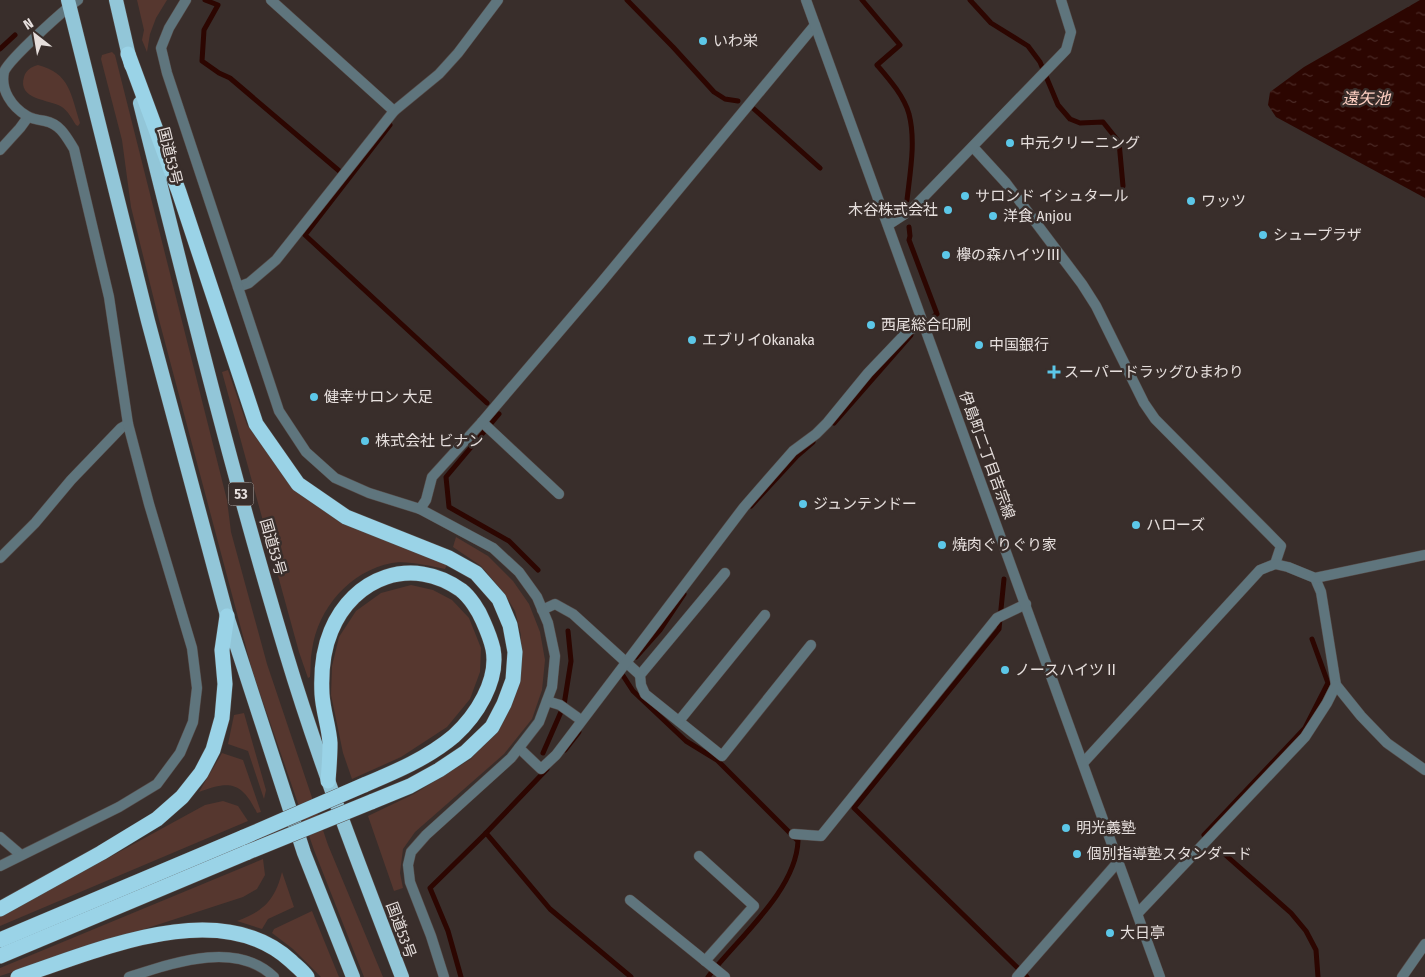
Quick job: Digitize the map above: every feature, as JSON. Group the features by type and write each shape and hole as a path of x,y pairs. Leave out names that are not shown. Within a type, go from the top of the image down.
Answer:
{"highway":[{"name":"国道53号","path":"116,0 206,367 286,654 328,781 402,977"},
{"path":"72,2 148,321 227,616 304,853 353,977"},
{"path":"0,956 410,786 466,752 492,727 504,704 513,680 515,652 510,625 499,599 476,573 449,558 346,517 298,484 256,424 179,192 128,54"},
{"path":"0,940 402,769 454,736 473,714 486,693 494,669 494,650 480,613 462,591 436,578 414,572 393,575 372,582 350,598 330,632 322,664 322,694 330,743 328,781"},
{"path":"0,908 101,853 157,819 182,797 201,773 213,750 222,718 225,684 222,650 227,616"},
{"path":"18,977 140,937 201,929 251,936 280,951 307,977"}],"street":[{"path":"186,0 169,28 161,48 167,73 279,411 306,452 335,478 369,493 420,509 493,548 519,572 537,597 548,623 555,656 552,686 539,722 511,758 411,852 408,865 410,882 431,936 444,977"},
{"path":"271,0 394,111"},
{"path":"238,287 249,283 276,260 394,111 439,74 458,53 498,0"},
{"name":"伊島町二丁目吉宗線","path":"806,0 1084,762 1160,977"},
{"path":"888,225 911,210 1066,50 1071,32 1061,0"},
{"path":"0,866 119,807 157,784 180,754 193,722 197,688 192,648 149,504 128,424 109,297 74,149 64,132 52,122 28,117 9,102 3,89 4,72 13,60 72,2"},
{"path":"420,509 426,500 432,477 486,426 600,284 815,25"},
{"path":"0,150 28,117"},
{"path":"973,148 1006,183 1082,284 1096,306 1144,403 1156,419 1281,546 1275,564"},
{"path":"519,748 541,769 556,755 581,720 629,664 744,507 786,458 816,434 868,373 909,330 924,324"},
{"path":"2,553 35,523 71,480 121,428 128,424"},
{"path":"486,426 560,494"},
{"path":"1084,762 1260,570 1275,564 1315,578 1425,555"},
{"path":"725,573 640,675 640,685 646,694 722,756 811,645"},
{"path":"1315,578 1321,592 1336,685 1361,716 1387,743 1425,770"},
{"path":"542,610 555,604 573,614 640,675"},
{"path":"794,834 821,836 1001,616 1026,604"},
{"path":"680,722 765,615"},
{"path":"1138,913 1305,737 1336,685"},
{"path":"547,701 563,707 581,720"},
{"path":"0,837 21,855"},
{"path":"630,900 715,969 754,906 698,856"},
{"path":"1020,973 1118,862"},
{"path":"1402,977 1425,944"},
{"path":"129,977 169,964 218,957 244,960 268,971 274,977"}],"shaded area":[{"path":"137,0 167,0 156,18 150,34 147,52 142,40 144,30"},
{"path":"112,52 115,55 227,500 231,532 267,664 328,845 383,977 364,977 314,850 252,670 131,207 122,140 101,59 102,55"},
{"path":"38,65 57,74 68,86 80,123 78,126 62,107 36,98 25,90 23,85 26,72"},
{"path":"228,370 247,425 291,485 447,565 445,569 397,562 377,567 350,583 338,594 321,620 315,635 311,653 310,677 308,678 299,652 222,372"},
{"path":"456,537 488,556 513,581 529,604 540,632 545,660 542,690 532,719 504,754 415,832 403,849 400,873 403,888 394,891 368,816 414,794 471,759 502,721 521,676 521,635 515,611 504,593 481,566 453,547"},
{"path":"411,585 433,590 452,600 469,618 481,648 480,672 470,699 447,727 401,757 352,779 343,753 331,695 332,666 339,637 356,611 381,593"},
{"path":"244,713 266,790 264,799 248,751 228,744 234,715"},
{"path":"222,753 243,760 261,812 257,813 246,795 234,786 219,786 199,792"},
{"path":"223,801 238,806 248,821 0,926 0,917 205,805"},
{"path":"263,859 265,875 257,889 243,897 0,976 0,968"},
{"path":"282,872 294,907 268,919 262,929 237,921 254,913 267,903 276,890"},
{"path":"312,911 339,977 321,977 293,949 272,933 274,929"}],"water":[{"name":"遠矢池","path":"1420,0 1425,0 1425,198 1276,117 1268,105 1270,92 1304,67"}],"waterway":[{"path":"205,0 218,5 204,30 202,61 230,78 344,175"},
{"path":"627,0 714,92 725,99 738,101"},
{"path":"862,0 900,45 877,65 900,94 909,114 912,146 907,200"},
{"path":"970,0 991,23 1028,46 1040,62 1058,105 1070,119 1080,123 1103,122 1119,142 1123,186"},
{"path":"0,49 15,35"},
{"path":"754,109 820,168"},
{"path":"390,125 305,235 487,403"},
{"path":"909,227 909,240 937,314 934,316"},
{"path":"834,423 911,335"},
{"path":"499,414 446,477 449,507 509,541 538,570"},
{"path":"751,506 797,456 813,442"},
{"path":"1004,579 999,629 854,808 1027,977"},
{"path":"636,657 660,630 684,594"},
{"path":"543,753 564,705 571,661 568,631"},
{"path":"1205,836 1305,728 1328,683 1312,639"},
{"path":"622,674 633,691 686,741 717,760 798,841 795,860 776,896 763,914 708,977"},
{"path":"565,750 579,732"},
{"path":"547,769 486,833 550,909 631,977"},
{"path":"461,977 448,931 430,888 486,833"},
{"path":"1221,851 1291,913 1306,931 1316,950 1318,977"}],"place":[{"name":"いわ栄","path":"703,41"},
{"name":"中元クリーニング","path":"1010,143"},
{"name":"サロンド イシュタール","path":"965,196"},
{"name":"ワッツ","path":"1191,201"},
{"name":"木谷株式会社","path":"948,210"},
{"name":"洋食 Anjou","path":"993,216"},
{"name":"シュープラザ","path":"1263,235"},
{"name":"欅の森ハイツⅢ","path":"946,255"},
{"name":"西尾総合印刷","path":"871,325"},
{"name":"エブリイOkanaka","path":"692,340"},
{"name":"中国銀行","path":"979,345"},
{"name":"スーパードラッグひまわり","path":"1054,372"},
{"name":"健幸サロン 大足","path":"314,397"},
{"name":"株式会社 ビナン","path":"365,441"},
{"name":"ジュンテンドー","path":"803,504"},
{"name":"ハローズ","path":"1136,525"},
{"name":"焼肉ぐりぐり家","path":"942,545"},
{"name":"ノースハイツⅡ","path":"1005,670"},
{"name":"明光義塾","path":"1066,828"},
{"name":"個別指導塾スタンダード","path":"1077,854"},
{"name":"大日亭","path":"1110,933"}]}
